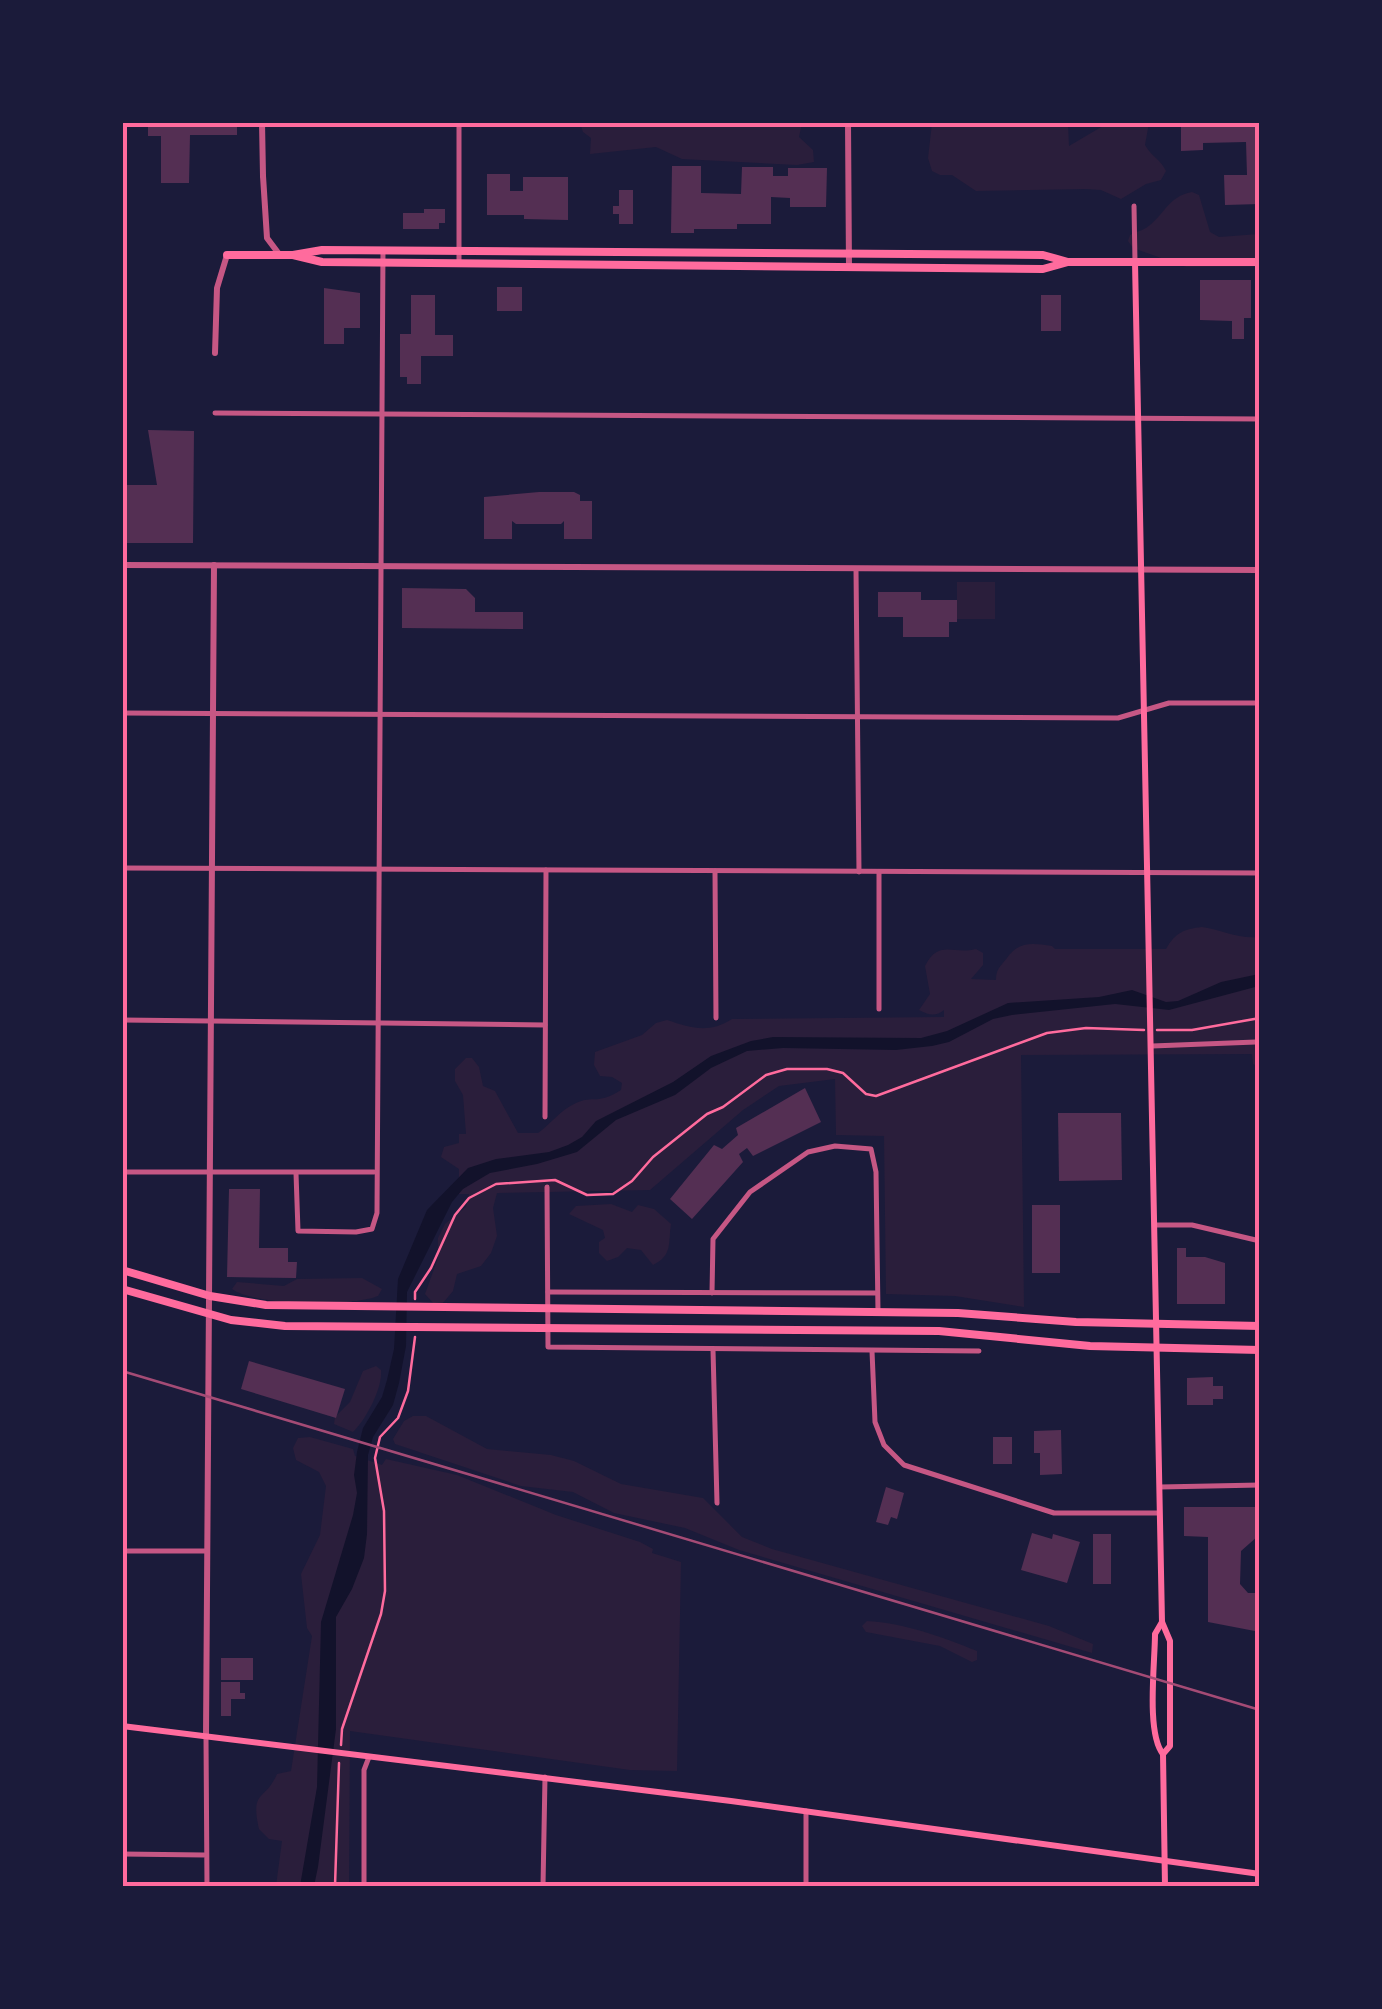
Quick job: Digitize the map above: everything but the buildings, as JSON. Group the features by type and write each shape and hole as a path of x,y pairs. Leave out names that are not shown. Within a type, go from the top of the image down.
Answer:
{"main road":[{"path":"227,255 459,250 1043,255 1068,262"},
{"path":"293,255 315,262 849,268 1260,262"},
{"path":"1135,262 1162,1622 1155,1634 1154,1728 1156,1746 1162,1754 1166,1886"},
{"path":"122,1270 210,1296 260,1305 958,1313 1156,1326 1260,1326"},
{"path":"122,1289 209,1315 272,1326 939,1331 1090,1346 1260,1350"},
{"path":"1162,1622 1169,1633 1171,1670 1170,1746 1162,1754"},
{"path":"122,1726 545,1777 1260,1874"}],"street":[{"path":"261,187 262,122"},
{"path":"459,122 459,264"},
{"path":"848,122 849,268"},
{"path":"262,176 268,238 280,255"},
{"path":"1134,206 1135,262"},
{"path":"296,1172 298,1230 367,1232 376,1222 382,250"},
{"path":"215,353 217,288 227,255"},
{"path":"214,413 1260,419"},
{"path":"206,1886 214,565"},
{"path":"122,566 1260,570"},
{"path":"856,568 859,872"},
{"path":"122,713 1118,718 1169,703 1260,703"},
{"path":"122,868 1260,873"},
{"path":"544,1116 546,870"},
{"path":"715,871 716,1018"},
{"path":"879,872 879,1010"},
{"path":"122,1020 545,1025"},
{"path":"1152,1046 1256,1042"},
{"path":"712,1293 713,1240 750,1192 808,1152 834,1146 871,1149 876,1172 878,1312"},
{"path":"122,1172 376,1172"},
{"path":"547,1187 548,1346 979,1350"},
{"path":"1155,1225 1218,1229 1260,1241"},
{"path":"548,1292 877,1292"},
{"path":"713,1350 717,1502"},
{"path":"872,1351 875,1422 884,1445 904,1465 1054,1513 1160,1513"},
{"path":"1160,1488 1260,1485"},
{"path":"122,1551 206,1551"},
{"path":"364,1886 364,1770 369,1756"},
{"path":"543,1886 545,1777"},
{"path":"806,1811 806,1886"},
{"path":"122,1854 205,1855"}],"path":[{"path":"1164,1030 1192,1030 1260,1018"},
{"path":"415,1308 415,1292 431,1268 455,1214 469,1198 508,1181 546,1180 587,1195 612,1194 707,1114 723,1107 766,1074 787,1069 827,1069 843,1074 866,1094 876,1096 1047,1033 1086,1028 1135,1030"},
{"path":"335,1886 335,1818 342,1729 381,1614 384,1591 384,1511 374,1458 380,1437 398,1418 408,1391 415,1353 415,1323"}],"shaded area":[{"path":"580,123 802,123 799,137 813,150 814,162 797,165 682,159 656,147 590,154 591,138"},
{"path":"932,123 1068,123 1069,146 1108,123 1149,123 1145,145 1166,171 1161,180 1121,199 1101,190 1086,189 976,191 952,175 932,171 928,158"},
{"path":"1192,192 1199,195 1210,232 1219,237 1259,234 1259,267 1186,267 1133,248 1128,241 1130,235 1152,223 1177,198"},
{"path":"957,582 995,582 995,619 957,619"},
{"path":"1202,927 1259,937 1259,1067 1253,1064 1252,1054 1021,1055 1024,1307 955,1296 886,1294 884,1136 836,1135 835,1079 779,1086 743,1110 650,1190 497,1193 493,1208 497,1236 491,1253 481,1266 457,1274 453,1291 443,1303 433,1303 425,1294 438,1258 438,1238 445,1224 466,1207 469,1194 459,1194 459,1169 441,1157 444,1147 459,1143 459,1134 466,1134 463,1095 455,1081 455,1069 466,1058 472,1058 479,1067 483,1086 495,1091 518,1133 538,1133 570,1106 621,1090 622,1083 600,1076 594,1065 595,1052 642,1035 656,1023 667,1020 708,1028 732,1019 944,1017 944,1010 932,1014 919,1010 930,994 925,966 941,950 976,949 983,953 983,965 971,979 996,980 999,968 1012,952 1026,944 1055,949 1166,949 1181,933"},
{"path":"1259,974 1259,986 1169,1010 1115,1004 1012,1015 993,1019 949,1042 932,1046 896,1050 747,1051 711,1068 675,1095 616,1120 577,1152 490,1173 463,1189 452,1202 407,1292 406,1346 399,1383 393,1405 373,1437 368,1455 364,1558 336,1617 336,1729 318,1867 314,1886 300,1886 317,1787 321,1622 353,1515 357,1452 363,1428 382,1397 387,1380 394,1349 398,1279 427,1210 468,1168 568,1145 582,1137 596,1121 673,1082 711,1056 751,1041 773,1037 921,1038 947,1031 1008,1003 1099,997 1132,990 1166,1002 1178,1001 1221,982"},
{"path":"611,1204 632,1212 638,1205 654,1209 671,1224 664,1257 653,1265 641,1250 627,1248 607,1261 599,1253 599,1242 605,1238 603,1230 569,1214 576,1206"},
{"path":"362,1278 382,1289 378,1296 347,1302 281,1302 232,1289 237,1282 284,1286 297,1279"},
{"path":"376,1366 381,1370 379,1385 363,1420 353,1432 334,1424 335,1417 350,1402 363,1371"},
{"path":"426,1416 487,1449 551,1455 574,1461 621,1484 703,1498 742,1537 772,1549 1049,1626 1093,1644 1092,1653 739,1550 685,1528 614,1513 573,1492 521,1486 395,1444 393,1439 404,1421"},
{"path":"310,1437 353,1449 355,1456 382,1465 386,1459 457,1475 556,1515 640,1542 653,1549 652,1553 681,1562 677,1771 630,1770 350,1731 349,1886 276,1886 282,1841 269,1839 259,1829 256,1807 277,1774 291,1771 312,1636 307,1628 301,1574 320,1535 326,1486 319,1472 296,1460 293,1448 298,1438"},
{"path":"867,1621 951,1641 977,1651 977,1660 972,1662 940,1646 866,1632 862,1626"}],"railway":[{"path":"122,1371 1260,1710"}]}
